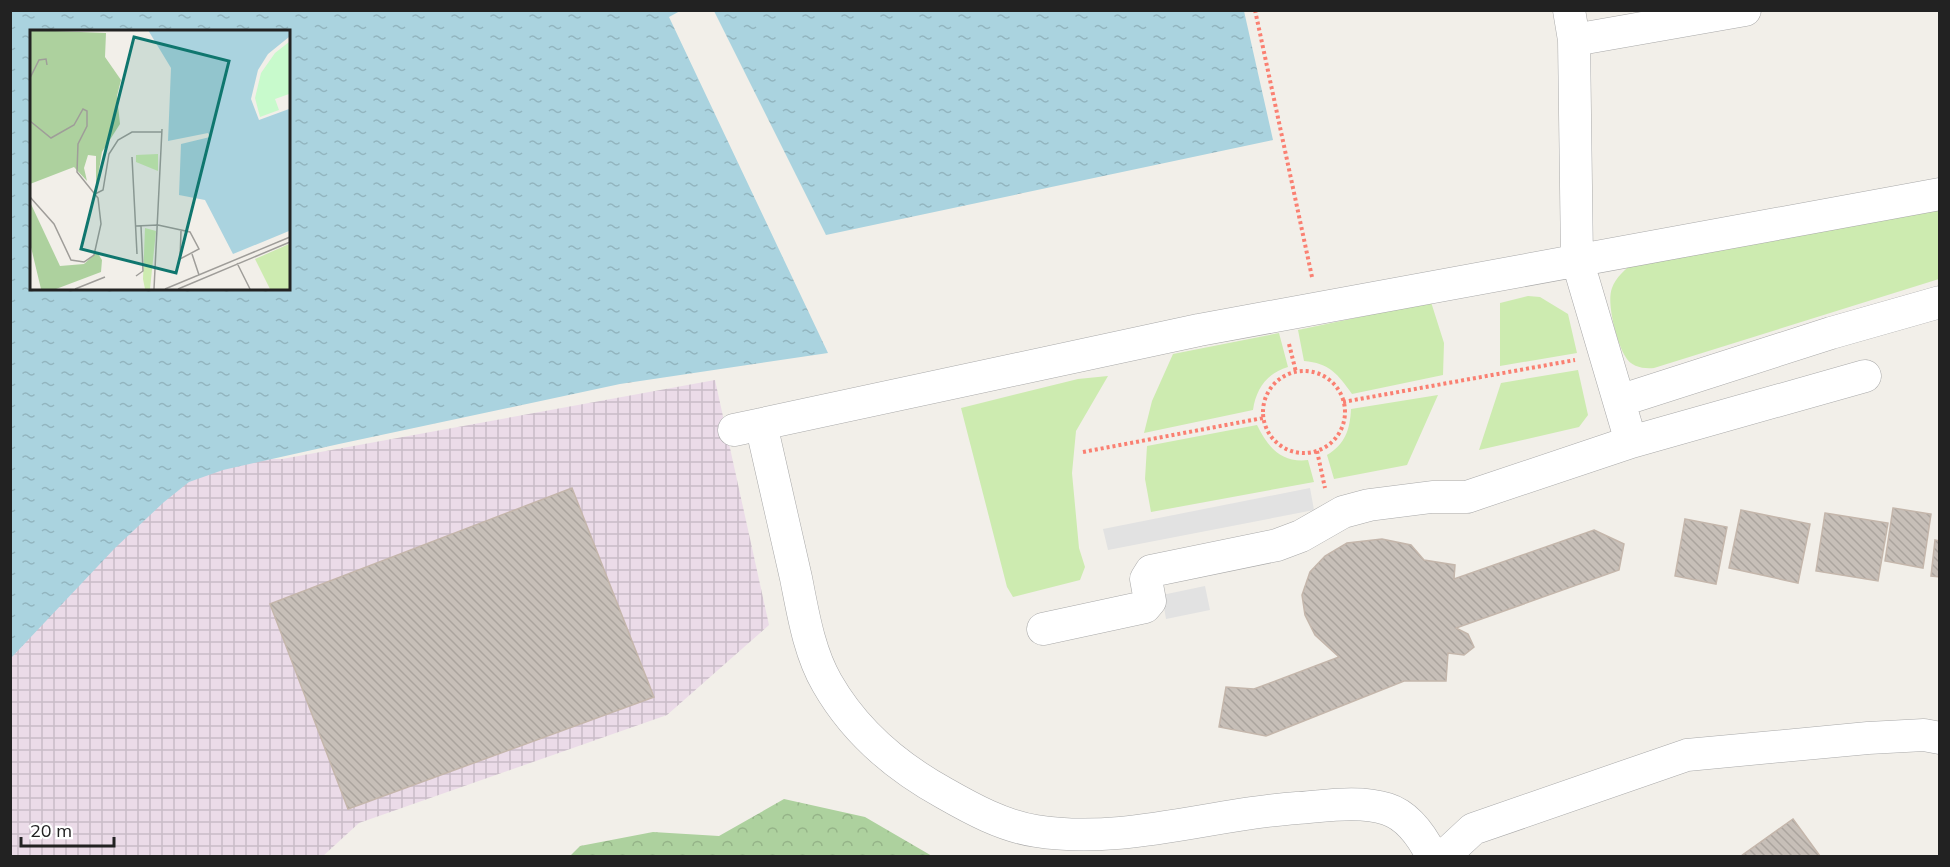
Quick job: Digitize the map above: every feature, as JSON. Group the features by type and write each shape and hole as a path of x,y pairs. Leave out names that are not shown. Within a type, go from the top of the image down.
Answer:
{"street":[{"path":"1631,442 1577,258 1571,25 1745,10"},
{"path":"1432,856 1409,822 1388,809 1361,805 1252,811 1151,829 1102,835 1070,834 1034,831 981,813 928,784 889,758 858,729 826,682 807,630 768,456 747,427 1199,330 1577,258 1940,194"},
{"path":"1589,299 1590,286 1598,271 1613,253"},
{"path":"1540,265 1563,274 1589,299"},
{"path":"1619,400 1831,333 1940,302"},
{"path":"1042,629 1145,606 1150,601 1146,579 1151,571 1277,544 1300,536 1343,512 1370,505 1432,497 1467,497 1631,442 1865,376"},
{"path":"768,456 775,437 792,418"},
{"path":"1444,856 1473,829 1686,755 1868,738 1924,735 1940,738"}],"path":[{"path":"1255,10 1319,307"},
{"path":"1343,402 1605,355"},
{"path":"1289,373 1316,373 1329,379 1338,390 1345,416 1341,429 1329,444 1311,453 1297,453 1274,441 1263,418 1263,403 1269,390 1289,373"},
{"path":"1083,452 1263,418"}],"shaded area":[{"path":"715,380 769,625 667,715 359,823 323,856 11,856 10,460 282,459"},
{"path":"1310,488 1314,510 1108,550 1103,529"},
{"path":"1205,586 1210,610 1166,619 1162,595"}],"green space":[{"path":"1939,210 1939,279 1654,368 1634,365 1622,350 1613,323 1611,295 1616,280 1633,263"},
{"path":"1528,296 1540,297 1568,314 1577,353 1500,366 1500,303"},
{"path":"1431,302 1444,343 1443,375 1352,394 1332,371 1320,364 1304,361 1298,330"},
{"path":"1279,333 1288,367 1268,378 1257,395 1253,410 1144,433 1152,401 1173,354"},
{"path":"1578,370 1588,415 1579,427 1479,450 1501,383"},
{"path":"1108,376 1076,431 1072,473 1079,548 1085,567 1080,580 1013,597 1007,587 961,408 1078,379"},
{"path":"1438,395 1407,465 1334,479 1327,455 1345,436 1351,409"},
{"path":"1257,425 1266,441 1277,452 1291,459 1308,460 1314,482 1151,512 1145,479 1147,446"},
{"path":"784,799 865,817 932,856 570,856 580,846 653,832 719,836"}],"water":[{"path":"11,10 680,11 669,17 828,353 620,384 223,470 189,482 115,548 11,658"},
{"path":"714,11 1244,11 1273,140 826,235"}],"building":[{"path":"572,488 654,697 348,809 270,604"},
{"path":"1893,508 1931,514 1923,568 1885,561"},
{"path":"1741,510 1810,524 1798,583 1729,568"},
{"path":"1825,513 1888,523 1878,581 1816,571"},
{"path":"1685,519 1727,527 1716,584 1675,576"},
{"path":"1594,530 1624,544 1619,570 1456,628 1468,634 1474,647 1464,655 1448,653 1446,681 1404,681 1266,736 1219,727 1226,687 1254,689 1339,657 1315,635 1305,615 1302,595 1310,572 1325,556 1347,543 1382,539 1411,545 1424,560 1455,565 1454,579"},
{"path":"1935,540 1940,541 1940,577 1931,576"},
{"path":"1793,819 1820,856 1741,856"}]}
